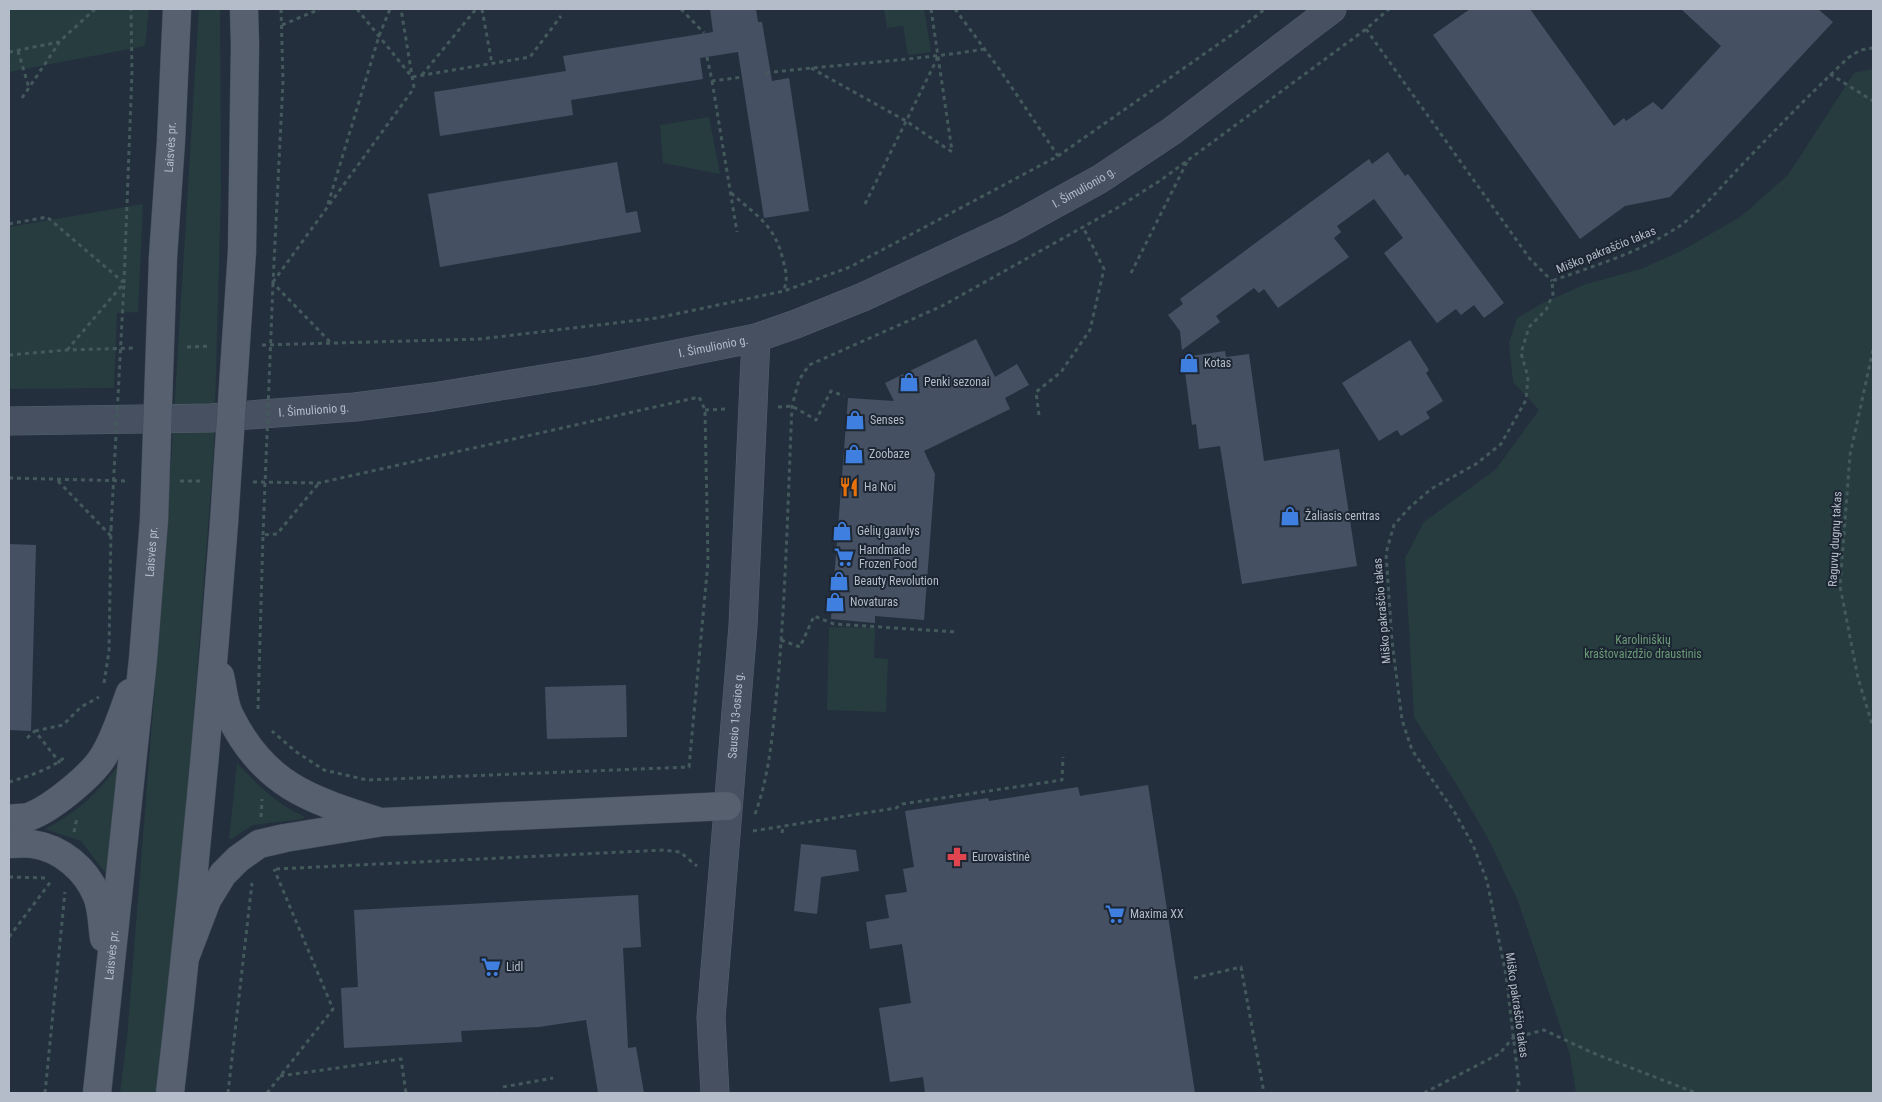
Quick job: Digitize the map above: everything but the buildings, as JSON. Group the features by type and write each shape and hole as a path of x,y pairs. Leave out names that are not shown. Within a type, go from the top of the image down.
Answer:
{"main road":[{"name":"Laisvės pr.","path":"97,1093 143,659 154,520 163,257 171,141 176,9"},
{"path":"170,1093 186,955 214,654 224,523 242,251 244,9"},
{"path":"214,654 229,715 264,767 303,794 327,805 383,822"},
{"path":"9,819 28,817 49,806 70,792 102,758 121,719 143,659"},
{"path":"186,955 207,900 223,874 238,858 260,857 285,838 383,822 727,806"},
{"path":"9,844 33,844 54,851 70,859 86,876 98,897 110,974"}],"street":[{"name":"I. Šimulionio g.","path":"9,421 210,418 355,407 433,397 592,371 756,338 872,293 1011,228 1100,179 1172,131 1332,9"},
{"name":"Sausio 13-osios g.","path":"715,1093 711,1018 743,626 756,338"}],"path":[{"path":"22,98 59,42 95,9"},
{"path":"103,686 109,651 112,529 132,72 131,9"},
{"path":"260,714 257,708 263,535 283,81 281,9"},
{"path":"282,25 320,9"},
{"path":"357,9 412,77"},
{"path":"328,207 379,36 390,9"},
{"path":"273,283 414,88 401,9"},
{"path":"422,76 476,9"},
{"path":"482,9 492,64"},
{"path":"681,9 704,33"},
{"path":"811,67 906,121 952,152 931,9"},
{"path":"955,9 985,49 1058,156"},
{"path":"252,345 480,339 657,318 784,291 850,267 1058,156 1230,37 1265,9"},
{"path":"771,752 781,640 792,406 799,380 809,365 942,306 1117,208 1188,159 1366,29 1389,9"},
{"path":"412,77 530,57 561,16"},
{"path":"1366,29 1530,259 1552,281"},
{"path":"9,52 59,42"},
{"name":"Miško pakraščio takas","path":"1517,1093 1514,1038 1506,975 1487,881 1473,846 1456,813 1412,750 1402,720 1392,641 1386,553 1394,525 1431,488 1476,464 1501,444 1526,400 1528,377 1520,354 1528,327 1546,310 1553,294 1552,281 1631,251 1657,240 1676,229 1696,213 1830,74 1860,50 1873,48"},
{"path":"766,73 811,67 938,57 985,49"},
{"path":"18,51 29,88"},
{"path":"708,57 737,232"},
{"path":"865,204 938,57"},
{"path":"1830,74 1873,101"},
{"path":"712,82 742,77"},
{"path":"1131,273 1188,159"},
{"path":"731,193 772,229 780,245 788,278 784,291"},
{"path":"9,224 47,217 124,283"},
{"path":"1039,415 1036,392 1061,372 1090,330 1104,268 1083,227"},
{"path":"67,350 124,283"},
{"path":"273,283 330,343"},
{"path":"184,347 213,346"},
{"path":"9,355 67,350 136,348"},
{"name":"Raguvų dugnų takas","path":"1873,350 1850,456 1840,586 1858,678 1873,727"},
{"path":"792,406 816,420 831,391 844,396"},
{"path":"251,482 319,482 699,398 705,410 708,562 688,767 367,780 324,770 295,751 266,726"},
{"path":"9,478 135,481"},
{"path":"58,480 112,536"},
{"path":"174,481 203,482"},
{"path":"263,535 277,534 319,482"},
{"path":"781,640 800,647 814,616 834,624 957,632"},
{"path":"27,738 36,731 63,725 81,707 102,695 101,700"},
{"path":"36,731 59,762"},
{"path":"9,782 35,774 59,762 66,756"},
{"path":"749,832 896,808 902,804 1062,780 1063,757"},
{"path":"74,836 78,818"},
{"path":"782,833 783,826"},
{"path":"274,869 664,850 680,852 697,866"},
{"path":"228,1093 253,877 260,857 274,869 333,1009 267,1093"},
{"path":"9,878 54,878 9,937"},
{"path":"45,1093 65,888"},
{"path":"1194,978 1241,967 1264,1093"},
{"path":"1424,1093 1499,1054 1514,1038 1544,1030 1592,1053 1696,1093"},
{"path":"280,1076 401,1059 406,1093"},
{"path":"503,1087 553,1078"}],"green space":[{"path":"9,9 149,9 145,46 9,72"},
{"path":"199,9 220,9 221,190 214,447 189,779 156,1093 120,1093 127,1038 165,559"},
{"path":"884,9 924,9 931,52 908,55 903,26 887,28"},
{"name":"Karoliniškių kraštovaizdžio draustinis","path":"1873,69 1873,1093 1576,1093 1570,1055 1518,901 1488,838 1414,717 1405,558 1424,522 1496,469 1539,410 1513,382 1509,343 1517,318 1543,303 1586,284 1641,269 1681,251 1740,217 1788,175 1854,73"},
{"path":"709,117 720,174 663,163 660,125"},
{"path":"143,204 138,312 117,313 114,388 9,389 9,227"},
{"path":"829,627 875,628 874,658 888,659 886,712 827,710"},
{"path":"120,762 110,879 81,841 45,829 67,816 96,792"},
{"path":"237,763 268,793 285,806 304,816 303,819 253,825 229,839"}],"place":[{"name":"Kotas","path":"1189,363"},
{"name":"Penki sezonai","path":"909,382"},
{"name":"Senses","path":"855,420"},
{"name":"Zoobaze","path":"854,454"},
{"name":"Ha Noi","path":"849,487"},
{"name":"Žaliasis centras","path":"1290,516"},
{"name":"Gėlių gauvlys","path":"842,531"},
{"name":"Handmade Frozen Food","path":"844,557"},
{"name":"Beauty Revolution","path":"839,581"},
{"name":"Novaturas","path":"835,602"},
{"name":"Eurovaistinė","path":"957,857"},
{"name":"Maxima XX","path":"1115,914"},
{"name":"Lidl","path":"491,967"}]}
